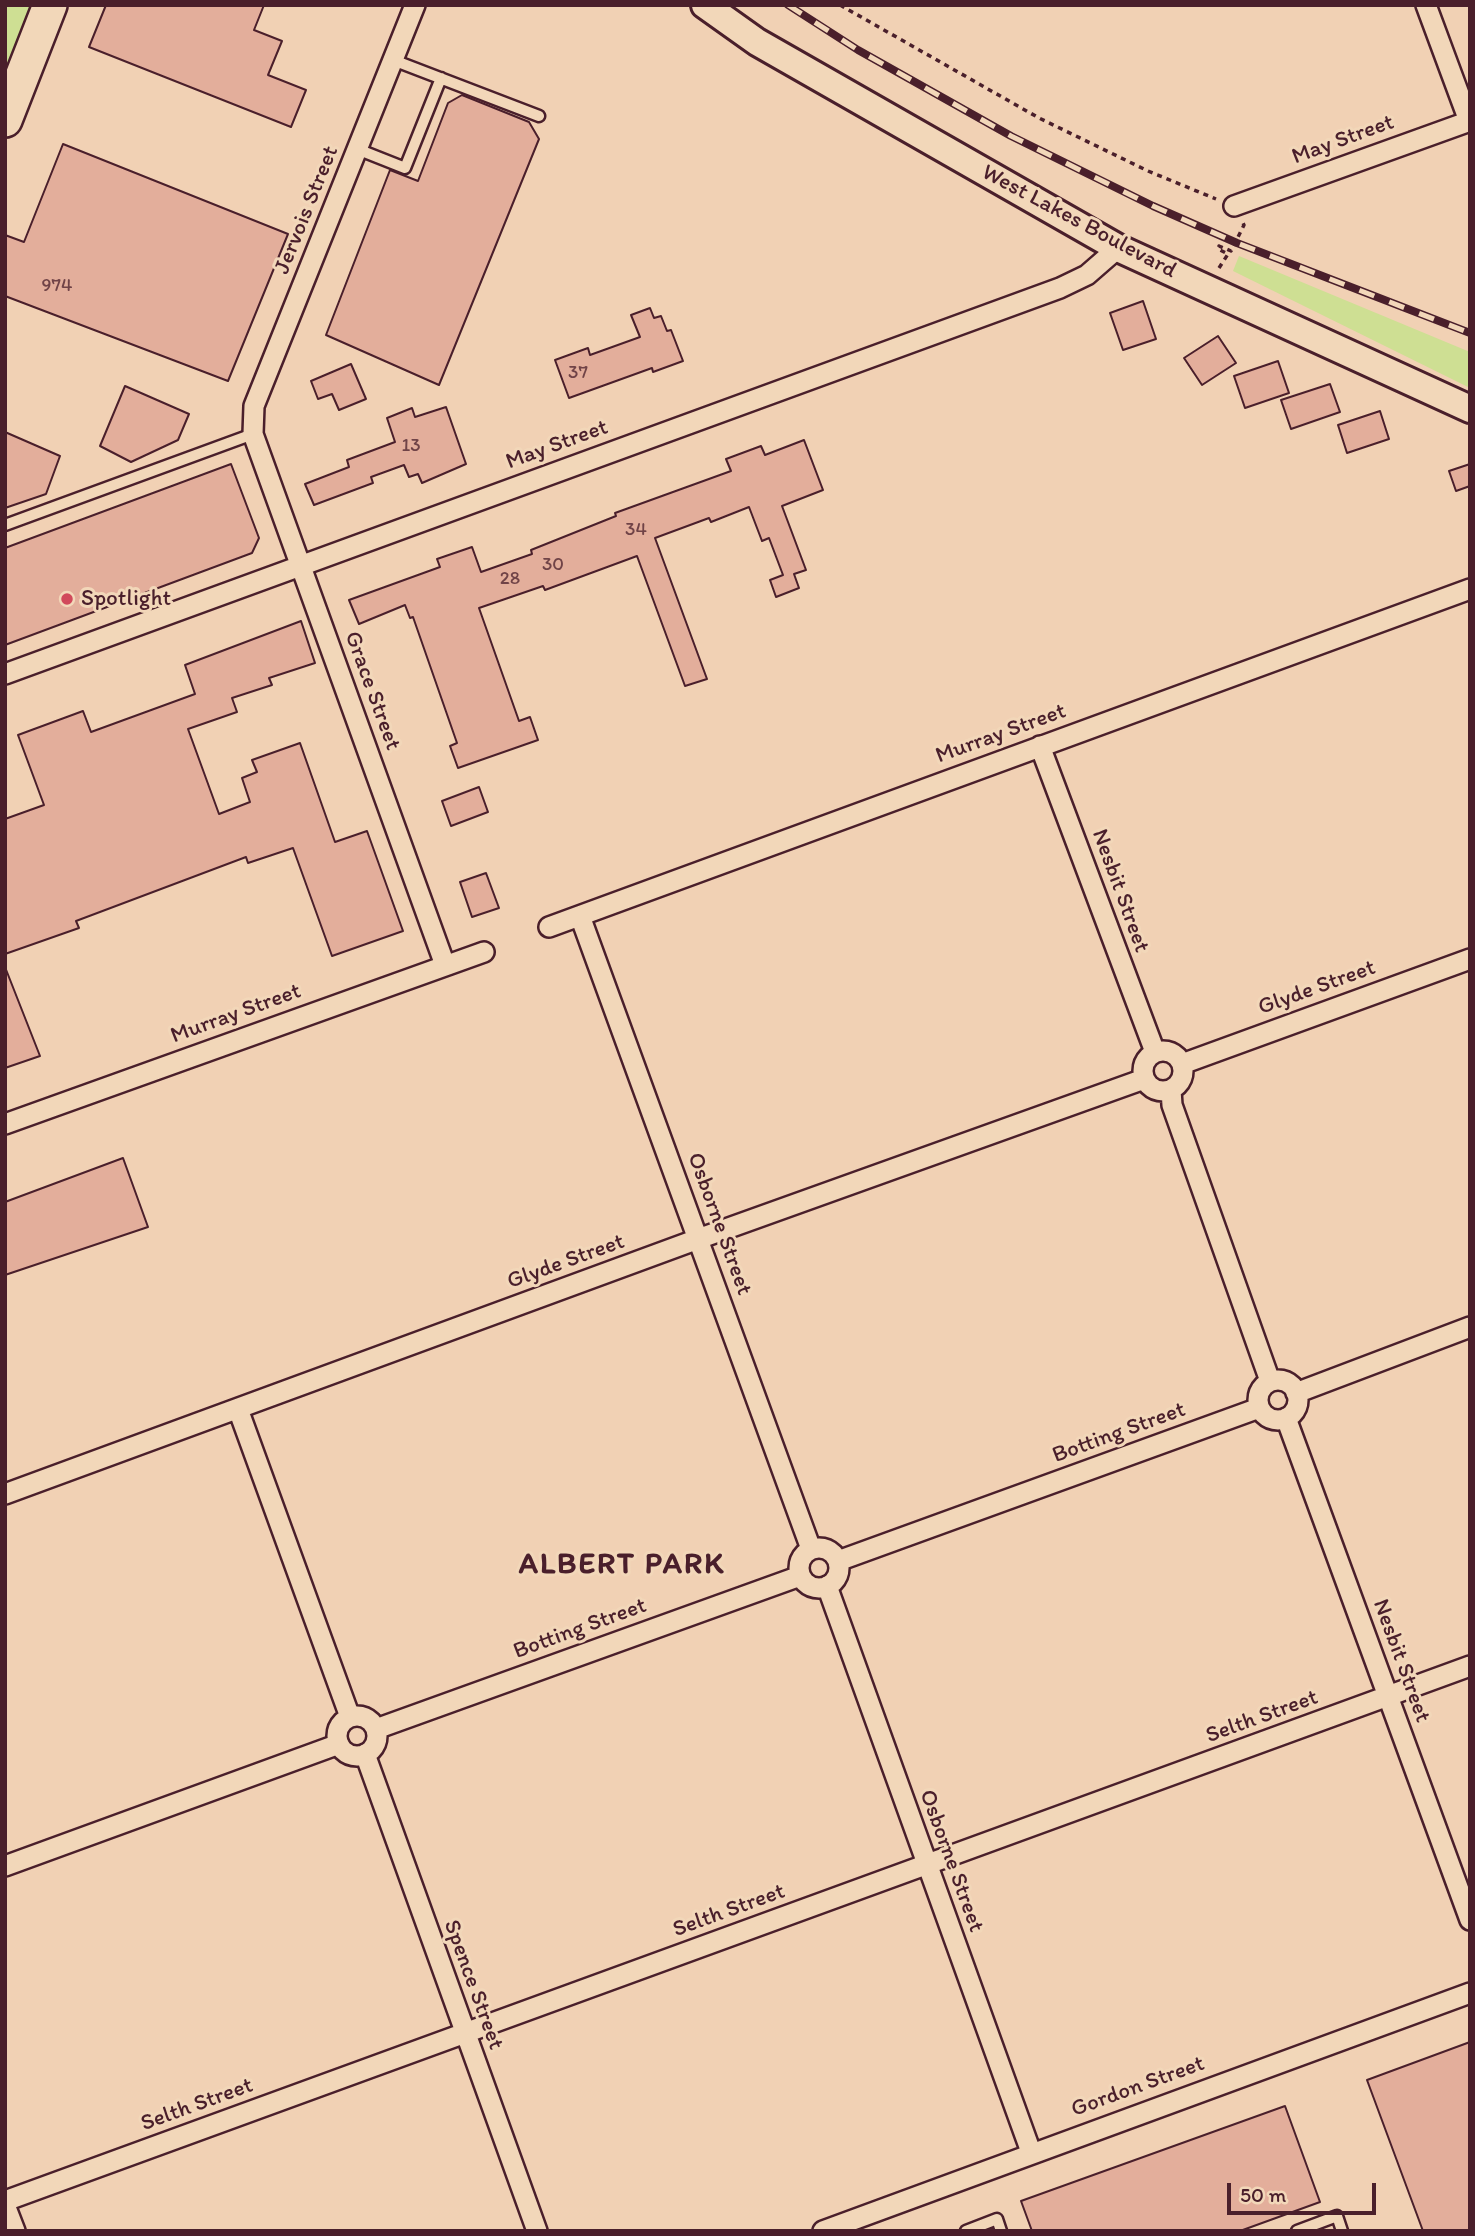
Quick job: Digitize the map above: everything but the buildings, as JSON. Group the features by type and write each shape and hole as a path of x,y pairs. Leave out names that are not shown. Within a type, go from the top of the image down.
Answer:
{"highway":[{"path":"5,120 50,5"}],"main road":[{"name":"West Lakes Boulevard","path":"705,5 757,42 1118,248 1470,410"}],"street":[{"name":"Jervois Street","path":"253,434 254,406 415,5"},
{"path":"1426,5 1469,121"},
{"name":"May Street","path":"1234,206 1469,121"},
{"name":"May Street","path":"5,674 1060,288 1087,275 1118,248"},
{"name":"Grace Street","path":"253,434 444,965"},
{"name":"Murray Street","path":"550,927 1470,589"},
{"name":"Nesbit Street","path":"1040,746 1155,1052"},
{"name":"Osborne Street","path":"580,916 811,1549"},
{"name":"Murray Street","path":"5,1124 484,952"},
{"name":"Glyde Street","path":"1182,1064 1470,958"},
{"path":"1171,1090 1158,1091 1144,1079 1143,1067 1155,1052 1168,1052 1182,1064 1182,1076 1171,1090 1172,1105 1270,1381"},
{"name":"Glyde Street","path":"5,1494 698,1239 1144,1079"},
{"path":"1296,1393 1470,1327"},
{"path":"1278,1379 1289,1383 1296,1393 1298,1402 1294,1411 1286,1418 1276,1420 1259,1408 1258,1395 1270,1381 1278,1379"},
{"name":"Botting Street","path":"838,1561 1259,1408"},
{"path":"238,1409 349,1717"},
{"name":"Nesbit Street","path":"1286,1418 1470,1920"},
{"path":"822,1548 832,1552 838,1561 839,1571 835,1580 827,1587 817,1588 807,1584 800,1576 799,1565 803,1555 811,1549 822,1548"},
{"name":"Botting Street","path":"376,1729 800,1576"},
{"name":"Osborne Street","path":"827,1587 925,1866 1031,2152"},
{"name":"Selth Street","path":"5,2203 1470,1666"},
{"path":"362,1716 376,1729 377,1741 365,1754 347,1753 339,1744 337,1731 349,1717 362,1716"},
{"path":"5,1866 339,1744"},
{"name":"Spence Street","path":"365,1754 537,2231"},
{"name":"Gordon Street","path":"823,2231 1031,2152 1470,1993"},
{"path":"5,2203 15,2231"}],"lane":[{"path":"393,60 539,116"},
{"path":"357,149 405,169 441,78"},
{"path":"5,525 253,434"},
{"path":"1297,2231 1337,2216 1342,2231"},
{"path":"967,2231 997,2219 1001,2231"}],"path":[{"path":"840,5 1039,118 1148,171 1234,206 1244,225 1231,251 1219,246 1217,249 1228,254 1219,268"}],"green space":[{"path":"6,5 33,5 5,78 5,8"},
{"path":"1239,256 1470,352 1470,388 1233,271"}],"railway":[{"path":"788,5 858,50 1011,136 1153,206 1237,243 1470,333"}],"place":[{"name":"Spotlight","path":"67,599"}],"district":[{"name":"ALBERT PARK","path":"622,1565"}]}
